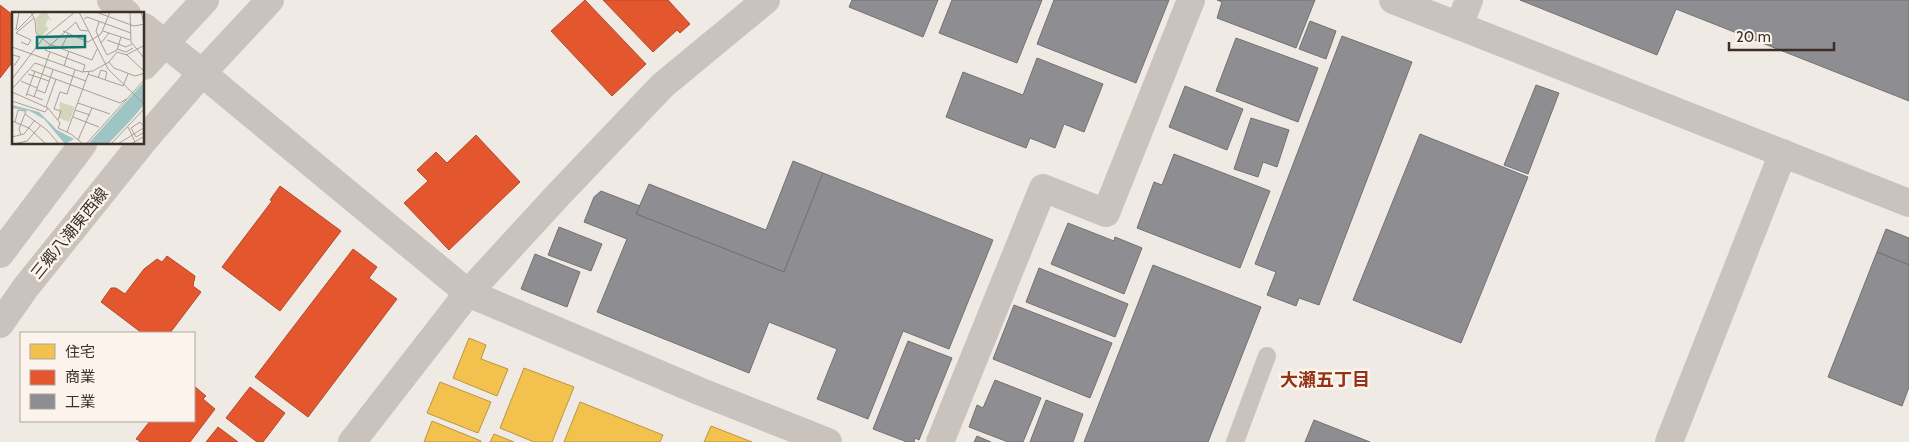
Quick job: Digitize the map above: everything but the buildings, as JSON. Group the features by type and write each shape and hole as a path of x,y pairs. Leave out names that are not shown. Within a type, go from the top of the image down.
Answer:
{"street":[{"path":"111,0 126,12"},
{"path":"145,63 154,35 205,0"},
{"path":"145,139 202,73 270,0"},
{"path":"352,442 468,293 558,194 663,85 766,0"},
{"path":"940,442 1043,188 1106,212 1191,0"},
{"path":"1393,0 1909,203"},
{"path":"1459,26 1470,0"},
{"path":"154,35 468,293 699,391 828,442"},
{"path":"0,254 82,145"},
{"name":"三郷八潮東西線","path":"0,324 26,287 140,145"},
{"path":"1669,442 1783,154"}],"lane":[{"path":"1234,442 1267,356"}],"district":[{"name":"大瀬五丁目","path":"1325,380"}]}
